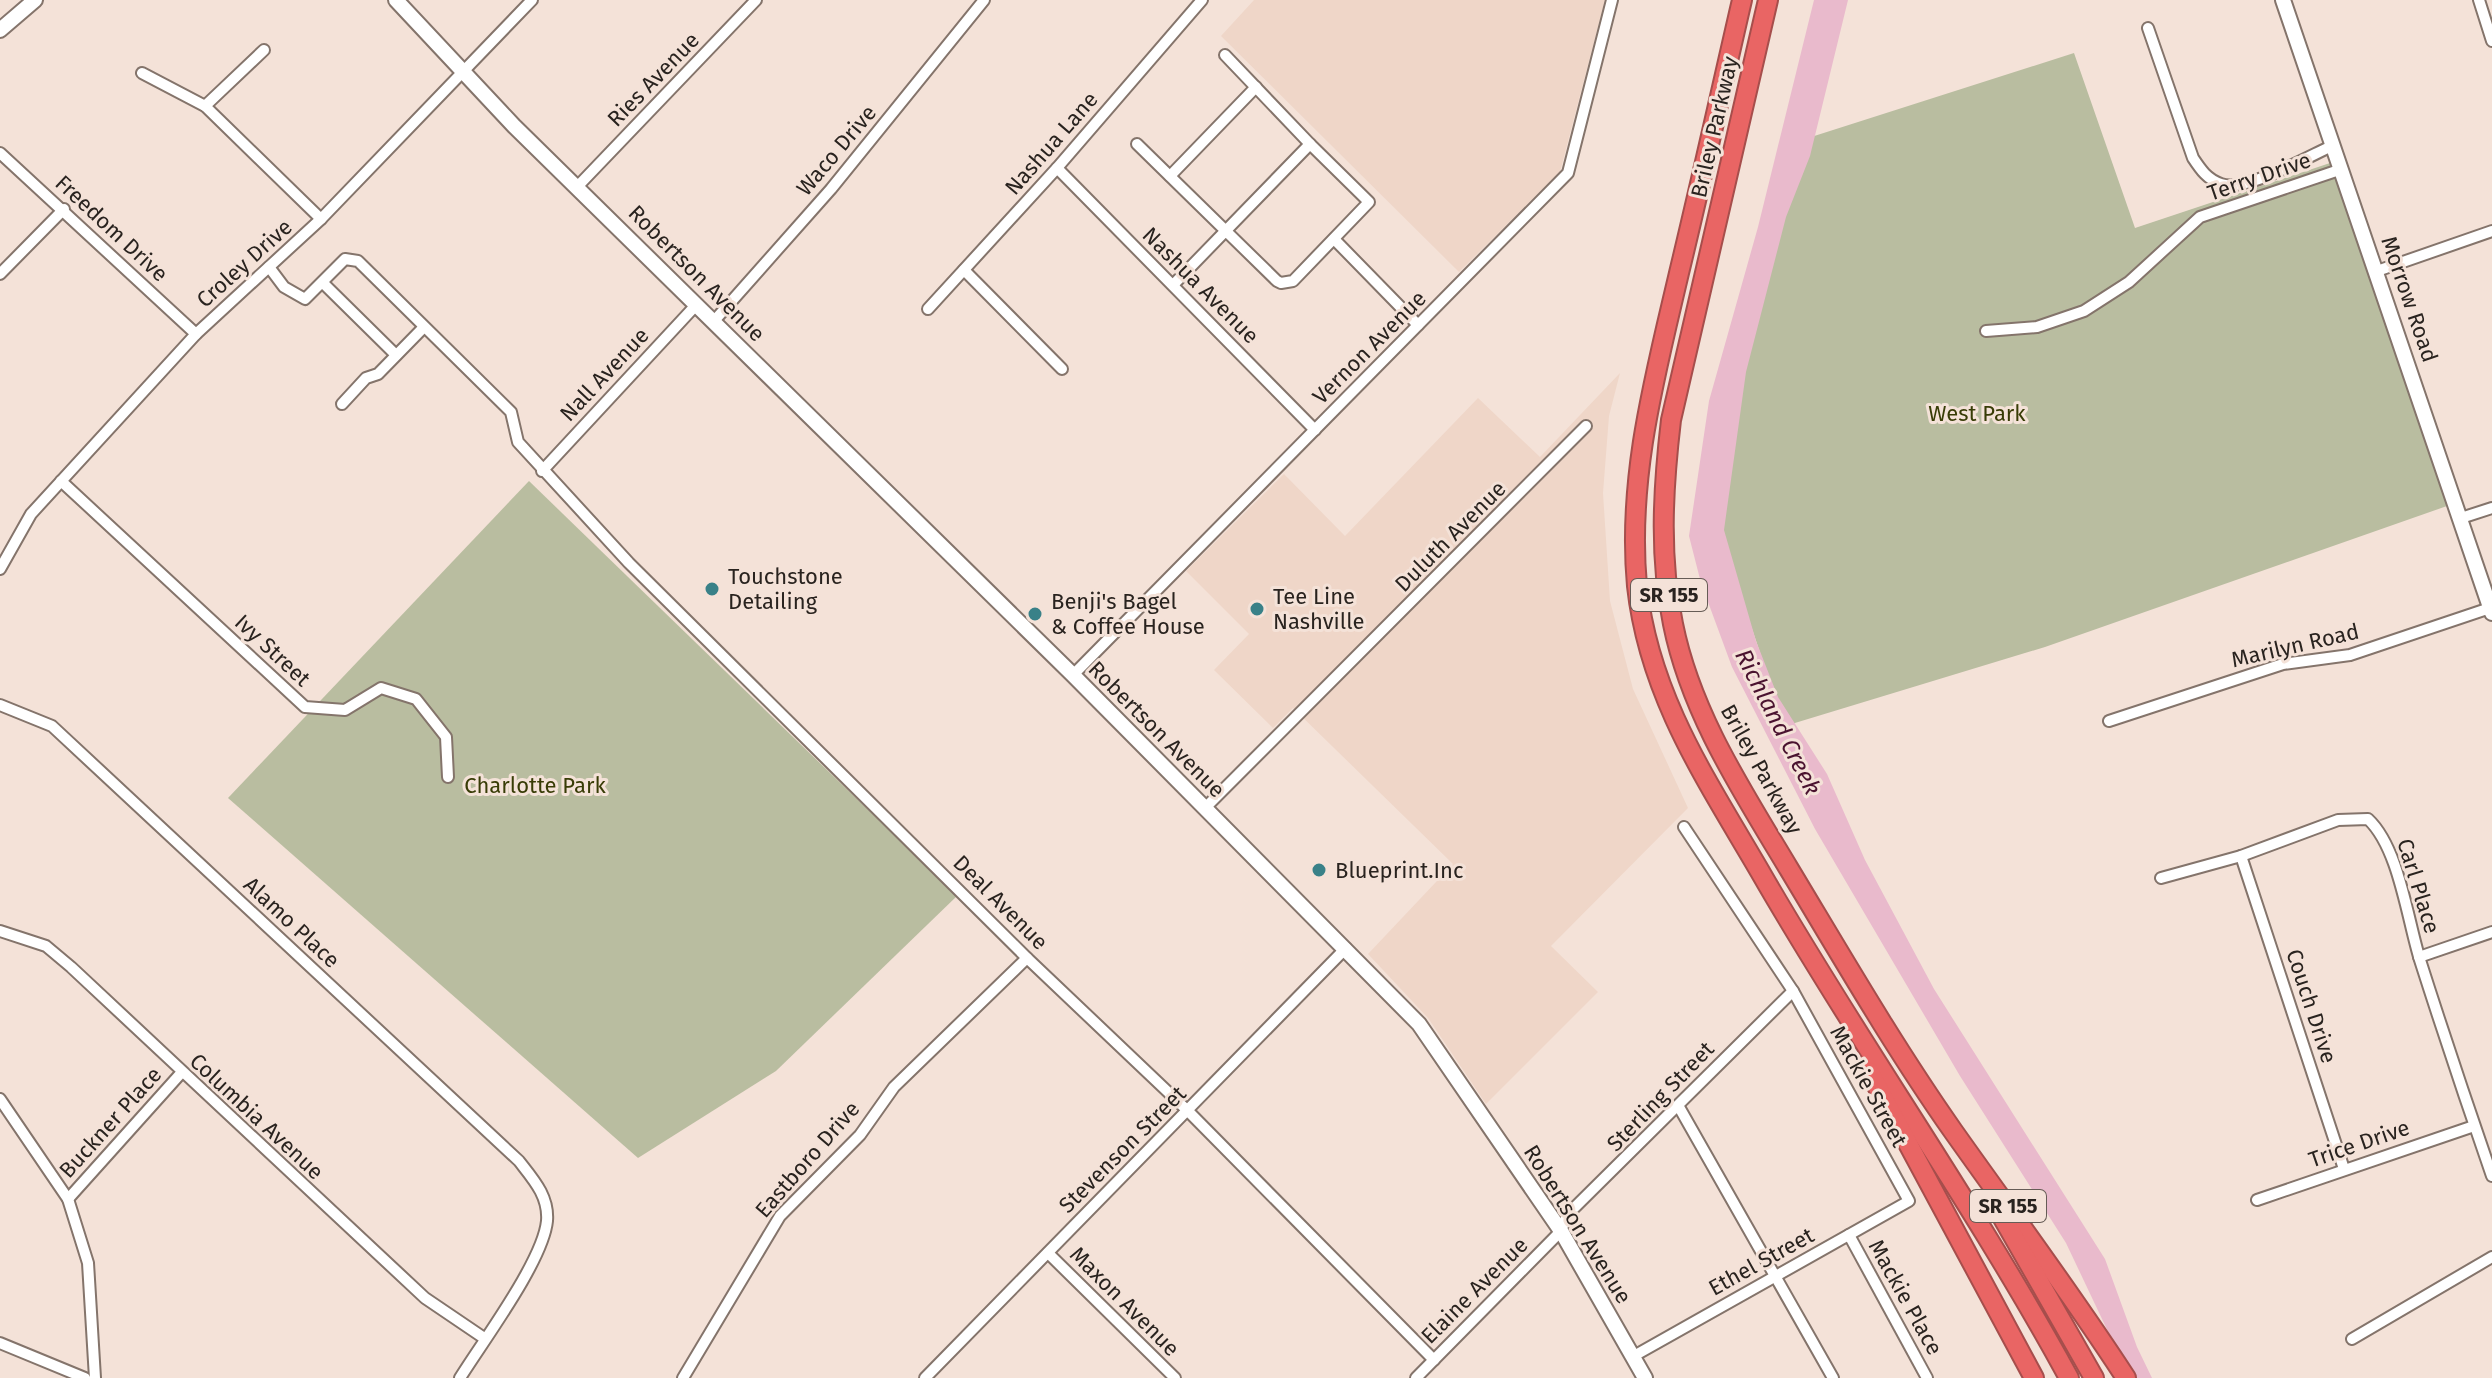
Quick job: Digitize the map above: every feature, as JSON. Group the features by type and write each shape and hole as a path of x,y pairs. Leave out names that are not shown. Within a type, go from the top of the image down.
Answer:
{"highway":[{"name":"Briley Parkway","path":"1742,0 1649,398 1638,470 1637,587 1649,644 1684,744 1807,952 1980,1227 2069,1378"},
{"name":"Briley Parkway","path":"1768,0 1671,420 1663,488 1663,536 1673,625 1691,683 1718,750 1824,927 1951,1128 2065,1284 2126,1378"},
{"path":"1807,952 2034,1378"},
{"path":"1951,1128 2094,1378"}],"street":[{"path":"0,30 35,0"},
{"name":"Robertson Avenue","path":"396,0 463,74 1073,675 1419,1024 1561,1231 1643,1377"},
{"name":"Croley Drive","path":"0,569 31,514 196,334 321,219 532,0"},
{"name":"Ries Avenue","path":"578,186 756,0"},
{"name":"Waco Drive","path":"714,321 831,189 984,0"},
{"name":"Nashua Lane","path":"928,309 1057,168 1202,0"},
{"name":"Vernon Avenue","path":"1073,675 1568,173 1612,0"},
{"name":"Morrow Road","path":"2283,0 2491,611"},
{"path":"2479,0 2492,41"},
{"name":"Terry Drive","path":"2148,28 2193,158 2206,177 2223,185 2243,185 2334,145"},
{"path":"205,106 264,50"},
{"path":"1137,144 1281,283 1293,281 1369,202 1225,55"},
{"path":"142,73 205,106 321,219"},
{"path":"1170,176 1256,87"},
{"path":"1173,285 1310,144"},
{"name":"Freedom Drive","path":"0,153 196,334"},
{"name":"Nashua Avenue","path":"1057,168 1315,430"},
{"name":"Terry Drive","path":"1986,331 2037,327 2084,311 2129,282 2200,217 2342,169"},
{"path":"0,274 64,209"},
{"path":"2377,271 2492,231"},
{"path":"1334,239 1418,325"},
{"name":"Deal Avenue","path":"323,283 339,264 351,258 424,327 511,412 518,442 629,563 1027,958 1188,1111 1434,1360"},
{"path":"269,267 284,287 305,299 323,283 396,355"},
{"path":"964,270 1062,369"},
{"name":"Nall Avenue","path":"542,471 697,304"},
{"path":"342,404 366,378 378,374 424,327"},
{"name":"Duluth Avenue","path":"1205,808 1586,426"},
{"name":"Ivy Street","path":"61,481 305,707 345,710 381,688 416,699 446,737 448,777"},
{"path":"2461,518 2492,508"},
{"name":"Marilyn Road","path":"2109,721 2283,664 2350,655 2491,611"},
{"name":"Alamo Place","path":"0,705 52,726 519,1161 541,1189 547,1219 541,1245 484,1338"},
{"name":"Carl Place","path":"2161,878 2241,856 2338,820 2368,819 2381,831 2388,849 2419,957 2492,1176"},
{"name":"Mackie Street","path":"1684,827 1793,991 1909,1201"},
{"name":"Couch Drive","path":"2241,856 2344,1169"},
{"name":"Columbia Avenue","path":"0,931 46,946 425,1298 484,1338"},
{"path":"2419,957 2492,932"},
{"name":"Stevenson Street","path":"925,1378 1346,948"},
{"name":"Eastboro Drive","path":"683,1378 780,1216 860,1135 894,1087 1027,958"},
{"name":"Sterling Street","path":"1561,1231 1567,1215 1793,991"},
{"name":"Buckner Place","path":"68,1199 182,1072"},
{"path":"0,1099 68,1199 88,1263 95,1378"},
{"path":"1679,1107 1833,1378"},
{"name":"Trice Drive","path":"2257,1200 2474,1126"},
{"name":"Ethel Street","path":"1632,1357 1909,1201"},
{"name":"Elaine Avenue","path":"1416,1378 1561,1231"},
{"name":"Mackie Place","path":"1849,1235 1927,1378"},
{"name":"Maxon Avenue","path":"1048,1253 1175,1378"},
{"path":"2352,1339 2492,1257"},
{"path":"460,1378 484,1338"},
{"path":"0,1343 85,1378"}],"shaded area":[{"path":"1254,0 1605,0 1560,172 1459,272 1221,36"},
{"path":"1620,373 1609,416 1603,493 1610,601 1633,689 1688,808 1551,946 1598,992 1486,1104 1428,1018 1368,954 1453,864 1293,708 1273,728 1214,670 1249,634 1186,571 1284,474 1345,536 1478,398 1540,457"}],"green space":[{"name":"West Park","path":"2074,53 2135,228 2330,163 2447,506 2045,647 1785,726 1715,520 1732,383 1808,138"},
{"name":"Charlotte Park","path":"529,481 957,896 776,1071 638,1158 228,798"}],"water":[{"name":"Richland Creek","path":"1814,0 1848,0 1810,156 1786,217 1746,372 1724,530 1756,641 1778,697 1827,774 1865,860 1934,989 2105,1259 2137,1347 2152,1378 2130,1378 2066,1243 1960,1076 1815,829 1732,667 1701,583 1689,536 1709,401 1758,227"}],"place":[{"name":"Touchstone Detailing","path":"712,589"},
{"name":"Tee Line Nashville","path":"1257,609"},
{"name":"Benji's Bagel & Coffee House","path":"1035,614"},
{"name":"Blueprint.Inc","path":"1319,870"}]}
